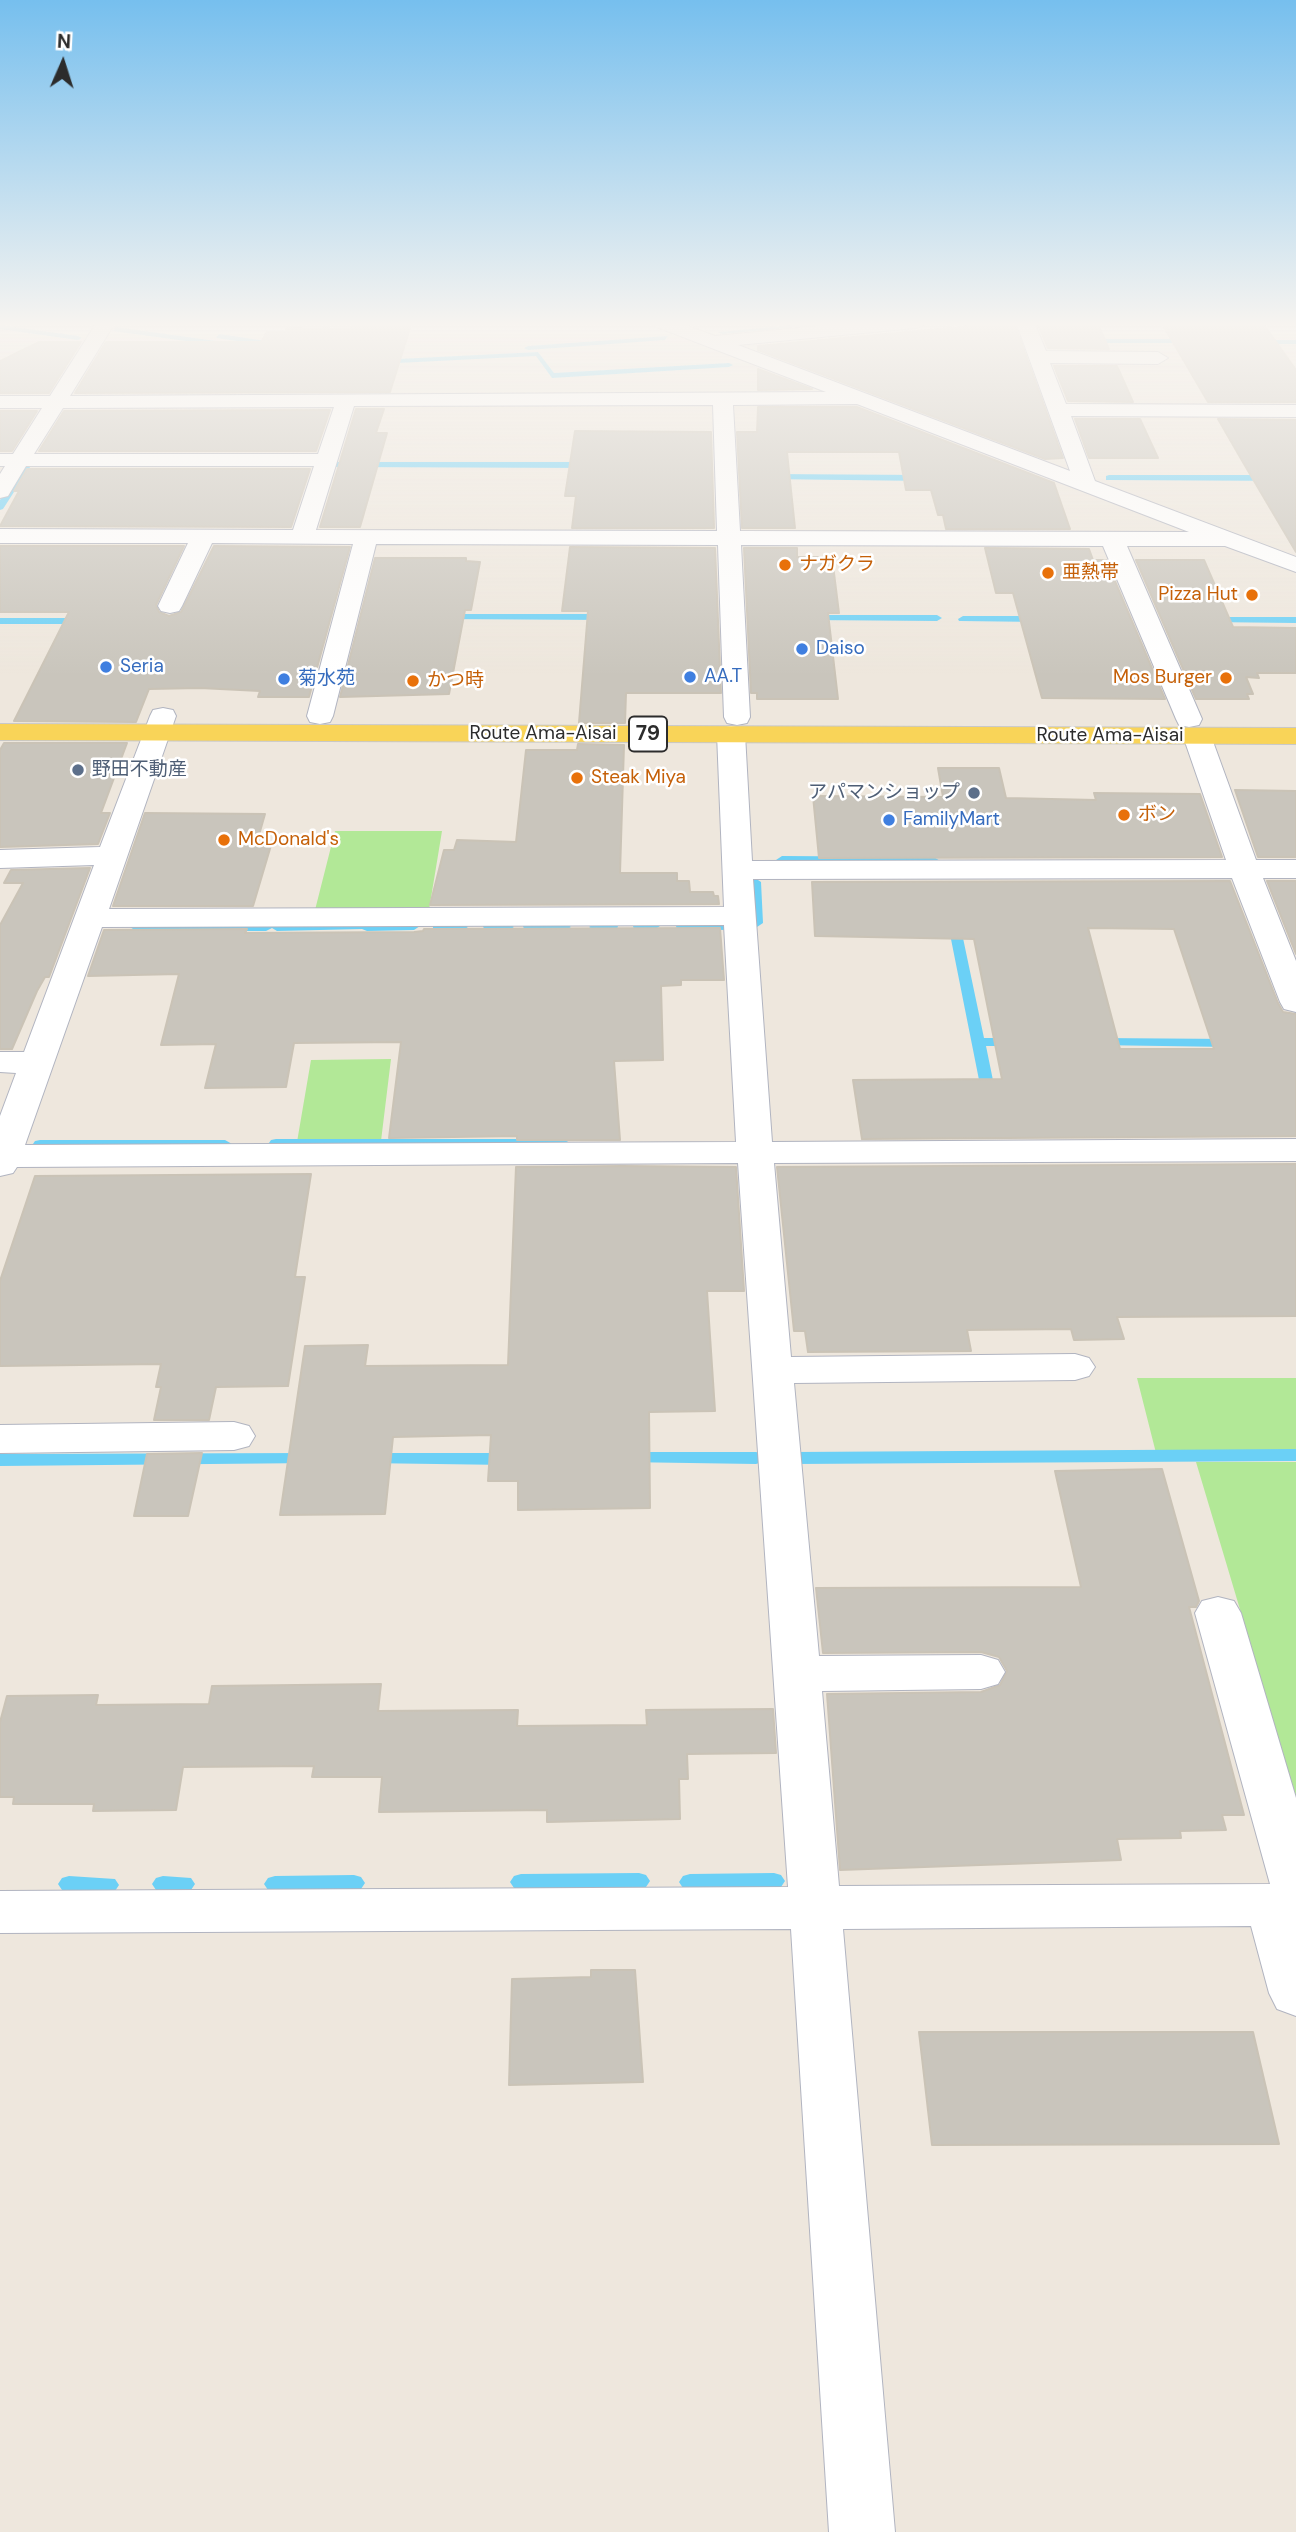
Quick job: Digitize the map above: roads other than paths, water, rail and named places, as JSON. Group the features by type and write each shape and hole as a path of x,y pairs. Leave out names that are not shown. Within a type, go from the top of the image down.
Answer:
{"main road":[{"name":"Route Ama-Aisai","path":"0,715 161,724 734,726 1193,727 1296,719"},
{"name":"Route Ama-Aisai","path":"0,732 320,716 734,726"},
{"name":"Route Ama-Aisai","path":"1193,727 1296,736"}],"street":[{"path":"0,491 10,460 25,440"},
{"path":"302,538 333,440"},
{"path":"725,440 730,538 738,916 862,2532"},
{"path":"968,440 1296,565"},
{"path":"1069,440 1086,485"},
{"path":"10,460 327,460"},
{"path":"0,536 1228,539"},
{"path":"170,606 202,537"},
{"path":"320,716 366,538"},
{"path":"1112,539 1193,727 1296,1002"},
{"path":"161,724 1,1161 755,1152 1296,1150"},
{"path":"0,859 113,856"},
{"path":"736,870 1296,869"},
{"path":"90,918 738,916"},
{"path":"0,1062 37,1063"},
{"path":"773,1370 1075,1367"},
{"path":"0,1438 234,1436"},
{"path":"1218,1613 1288,1898 1296,1993"},
{"path":"797,1674 981,1672"},
{"path":"0,1912 816,1908 1288,1898"}],"waterway":[{"path":"0,507 28,464"},
{"path":"337,465 591,465"},
{"path":"769,477 925,478"},
{"path":"1109,478 1296,478"},
{"path":"444,617 607,617"},
{"path":"810,618 937,618"},
{"path":"963,619 1041,619"},
{"path":"1211,620 1296,620"},
{"path":"0,621 84,621"},
{"path":"782,860 934,861"},
{"path":"755,882 757,923"},
{"path":"953,919 978,1042"},
{"path":"277,927 357,926"},
{"path":"367,927 414,926"},
{"path":"489,926 508,927"},
{"path":"529,926 565,927"},
{"path":"595,927 612,926"},
{"path":"639,926 654,926"},
{"path":"682,926 726,926"},
{"path":"136,927 174,927"},
{"path":"184,927 266,927"},
{"path":"438,927 462,927"},
{"path":"978,1042 1014,1042"},
{"path":"978,1042 990,1100"},
{"path":"1099,1042 1231,1043"},
{"path":"276,1143 563,1143"},
{"path":"40,1144 225,1144"},
{"path":"794,1458 1296,1455"},
{"path":"629,1458 756,1458"},
{"path":"0,1460 309,1459"},
{"path":"370,1459 509,1459"},
{"path":"521,1882 639,1881"},
{"path":"690,1882 774,1881"},
{"path":"275,1884 354,1883"},
{"path":"69,1884 108,1885"},
{"path":"163,1884 184,1884"}],"place":[{"name":"ナガクラ","path":"785,565"},
{"name":"亜熱帯","path":"1048,573"},
{"name":"Pizza Hut","path":"1252,595"},
{"name":"Daiso","path":"802,649"},
{"name":"Seria","path":"106,667"},
{"name":"AA.T","path":"690,677"},
{"name":"Mos Burger","path":"1226,678"},
{"name":"菊水苑","path":"284,679"},
{"name":"かつ時","path":"413,681"},
{"name":"野田不動産","path":"78,770"},
{"name":"Steak Miya","path":"577,778"},
{"name":"アパマンショップ","path":"974,793"},
{"name":"ボン","path":"1124,815"},
{"name":"FamilyMart","path":"889,820"},
{"name":"McDonald's","path":"224,840"}]}
